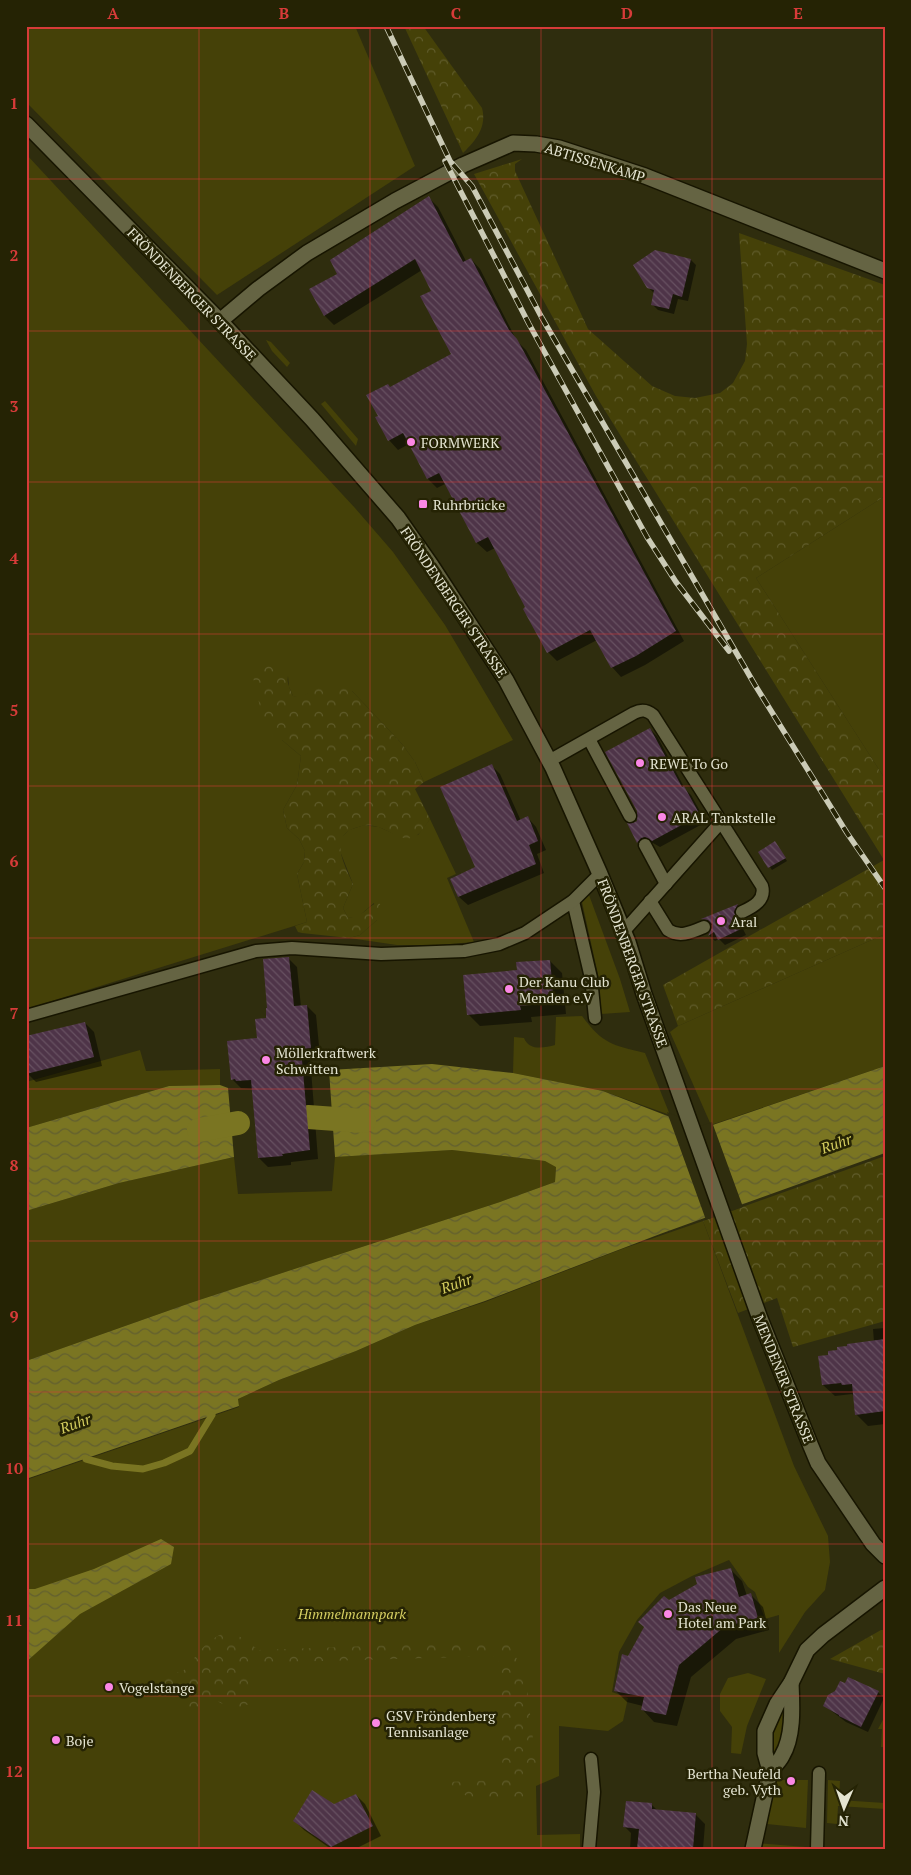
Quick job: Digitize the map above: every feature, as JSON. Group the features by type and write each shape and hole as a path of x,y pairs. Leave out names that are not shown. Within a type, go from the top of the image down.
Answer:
{"main road":[{"name":"FRÖNDENBERGER STRASSE","path":"26,124 220,321 312,419 398,518 506,680 549,761 624,932 644,994 714,1187"},
{"name":"ABTISSENKAMP","path":"220,321 258,289 307,253 394,201 463,165 513,143 559,148 645,176 885,271"},
{"name":"MENDENER STRASSE","path":"714,1187 768,1341 818,1463 873,1544 885,1556"},
{"path":"770,1771 765,1753 765,1730 807,1650 885,1588"},
{"path":"753,1849 770,1771 782,1756 789,1738 792,1708 791,1683"}],"lane":[{"path":"549,761 634,712 645,710 653,715 762,886 764,891 756,904 742,912"},
{"path":"589,739 630,816"},
{"path":"624,932 721,822"},
{"path":"645,845 666,884"},
{"path":"26,1016 256,951 292,948 381,954 464,951 499,944 525,933 573,900 600,874"},
{"path":"573,900 591,978 595,1018"},
{"path":"650,901 668,930 672,933 690,933 704,927"},
{"path":"590,1849 594,1792 591,1759"},
{"path":"817,1849 819,1773"}],"green space":[{"path":"26,26 355,26 415,166 217,295 26,102"},
{"path":"404,26 423,26 482,108 482,127 476,138 463,153"},
{"path":"26,154 355,508 393,552 445,625 513,740 424,782 415,762 402,744 352,691 309,693 300,698 293,696 289,687 288,676 282,740 301,756 297,785 283,810 287,828 299,839 305,851 304,862 297,874 307,922 26,1009"},
{"path":"522,159 515,164 515,171 588,329 652,386 675,396 695,398 720,393 733,383 745,361 747,344 739,233 885,285 885,496 756,578 885,779 885,934 678,1026 663,985 884,860 596,396 474,174"},
{"path":"266,340 271,342 290,363 287,367 272,351"},
{"path":"325,401 358,439 356,446 321,404"},
{"path":"885,496 885,779 756,578"},
{"path":"280,665 293,696 300,697 324,685 338,686 352,691 402,744 415,762 424,782 415,789 430,819 417,835 411,838 402,838 382,828 366,825 347,832 342,838 340,845 341,853 353,884 343,908 348,918 363,913 375,904 379,903 383,909 382,915 360,935 349,938 302,933 298,932 295,926 307,922 297,874 304,862 305,851 299,839 287,828 283,810 297,785 301,756 263,720 253,677 264,666"},
{"path":"430,819 456,874 447,878 474,942 439,945 397,945 349,938 360,935 377,920 374,903 358,917 348,918 343,908 353,884 340,851 340,839 349,830 364,825 379,827 399,836 418,835"},
{"path":"589,895 630,1012 601,1014 599,979 582,902"},
{"path":"885,934 885,1066 711,1125 670,1032 678,1026"},
{"path":"582,1016 602,1038 624,1048 645,1053 670,1115 603,1091 513,1073 514,1037 524,1038 529,1045 537,1048 555,1045 556,1017"},
{"path":"140,1050 146,1071 220,1069 220,1085 169,1086 26,1128 26,1082"},
{"path":"452,1150 545,1161 556,1166 555,1182 500,1202 193,1302 26,1361 26,1211 119,1183 234,1157 238,1194 332,1191 335,1157"},
{"path":"885,1156 885,1321 793,1347 777,1298 738,1313 703,1221"},
{"name":"Himmelmannpark","path":"703,1221 794,1466 828,1536 830,1562 825,1590 805,1612 779,1653 779,1615 765,1619 755,1592 748,1587 729,1560 692,1576 660,1593 637,1620 619,1652 612,1692 628,1698 623,1721 608,1731 559,1726 559,1776 536,1786 537,1835 580,1834 580,1849 26,1849 26,1480 239,1407 238,1399 279,1380 356,1351 415,1325 485,1302 622,1249"},
{"path":"881,1630 885,1630 885,1674 830,1659"},
{"path":"233,1632 259,1650 506,1641 525,1672 533,1739 543,1767 523,1773 523,1800 470,1798 444,1782 503,1780 498,1656 250,1663 249,1704 234,1710 217,1701 196,1710 183,1706 162,1692 163,1684 168,1676 189,1666 211,1640 221,1634"},
{"path":"748,1673 766,1679 747,1726 741,1754 731,1753 732,1727 720,1711 720,1694 728,1678"},
{"path":"791,1683 789,1738 770,1771 765,1753 777,1704"},
{"path":"885,1716 885,1747 881,1747 882,1729 878,1729"},
{"path":"768,1780 808,1780 806,1828 758,1823"},
{"path":"828,1780 840,1781 839,1800 885,1803 885,1809 838,1806 837,1824 827,1823"},
{"path":"754,1843 806,1847 805,1849 753,1849"}],"water":[{"name":"Ruhr","path":"432,1064 513,1073 603,1091 701,1129 885,1066 885,1153 660,1234 485,1301 415,1325 356,1351 279,1380 238,1399 239,1406 26,1479 26,1361 193,1302 500,1202 555,1182 556,1167 545,1161 452,1150 335,1157 329,1070"},
{"path":"220,1085 228,1088 234,1157 119,1183 26,1211 26,1128 169,1086"},
{"path":"161,1539 174,1547 171,1564 80,1614 26,1662 26,1589 35,1589 94,1569"}],"pier":[{"path":"667,1112 701,1126 712,1122 743,1207 706,1220"}],"building":[{"path":"429,196 463,262 471,258 509,330 517,339 676,631 636,656 611,668 590,630 547,653 488,537 476,543 439,473 427,479 403,433 388,441 375,417 378,416 366,395 388,384 390,387 451,354 420,296 431,291 415,259 324,316 309,289 337,274 330,260"},
{"path":"655,250 691,259 682,297 673,294 669,309 651,305 654,290 647,288 633,265"},
{"path":"650,728 682,787 684,786 700,815 652,841 645,837 641,838 637,843 627,823 637,821 637,811 605,752"},
{"path":"492,764 517,821 528,816 538,841 529,845 536,864 458,897 450,879 475,867 440,787"},
{"path":"775,841 786,858 768,868 758,852"},
{"name":"Aral","path":"738,904 734,912 737,918 743,920 738,923 741,929 718,940 714,932 708,936 712,924 708,920 701,919"},
{"name":"Möllerkraftwerk Schwitten","path":"289,957 294,1006 307,1005 311,1048 301,1049 310,1150 282,1154 283,1156 258,1158 251,1080 231,1080 227,1041 257,1038 255,1019 266,1018 267,1008 263,959"},
{"name":"Der Kanu Club Menden e.V","path":"550,960 554,1003 520,1006 521,1010 467,1015 463,975 517,970 516,962"},
{"path":"85,1022 94,1057 26,1074 26,1036"},
{"path":"885,1339 885,1411 855,1415 852,1384 822,1385 818,1356 828,1355 828,1351 837,1350 837,1347 847,1346 847,1344"},
{"path":"731,1568 739,1597 751,1593 758,1618 724,1627 679,1665 666,1715 641,1710 644,1697 614,1691 622,1654 628,1656 644,1627 638,1622 664,1596 669,1600 697,1584 695,1577"},
{"path":"848,1677 879,1691 861,1727 823,1706 828,1695 835,1691 840,1681 845,1683"},
{"path":"312,1790 334,1804 356,1794 373,1826 331,1847 293,1821"},
{"path":"626,1801 652,1803 652,1809 696,1813 693,1849 637,1849 639,1829 623,1827"}],"waterway":[{"path":"308,1117 364,1121"},
{"path":"199,1130 238,1123"},
{"path":"86,1459 112,1466 143,1469 164,1463 190,1451 212,1415"}],"railway":[{"path":"386,26 450,161 472,186 542,318 755,685 847,833 885,888"},
{"path":"445,161 529,324 647,537 676,582 729,651"}],"place":[{"name":"FORMWERK","path":"411,442"},
{"name":"Ruhrbrücke","path":"423,504"},
{"name":"REWE To Go","path":"640,763"},
{"name":"ARAL Tankstelle","path":"662,817"},
{"name":"Aral","path":"721,921"},
{"name":"Der Kanu Club Menden e.V","path":"509,989"},
{"name":"Möllerkraftwerk Schwitten","path":"266,1060"},
{"name":"Das Neue Hotel am Park","path":"668,1614"},
{"name":"Vogelstange","path":"109,1687"},
{"name":"GSV Fröndenberg Tennisanlage","path":"376,1723"},
{"name":"Boje","path":"56,1740"},
{"name":"Bertha Neufeld geb. Vyth","path":"791,1781"}]}
